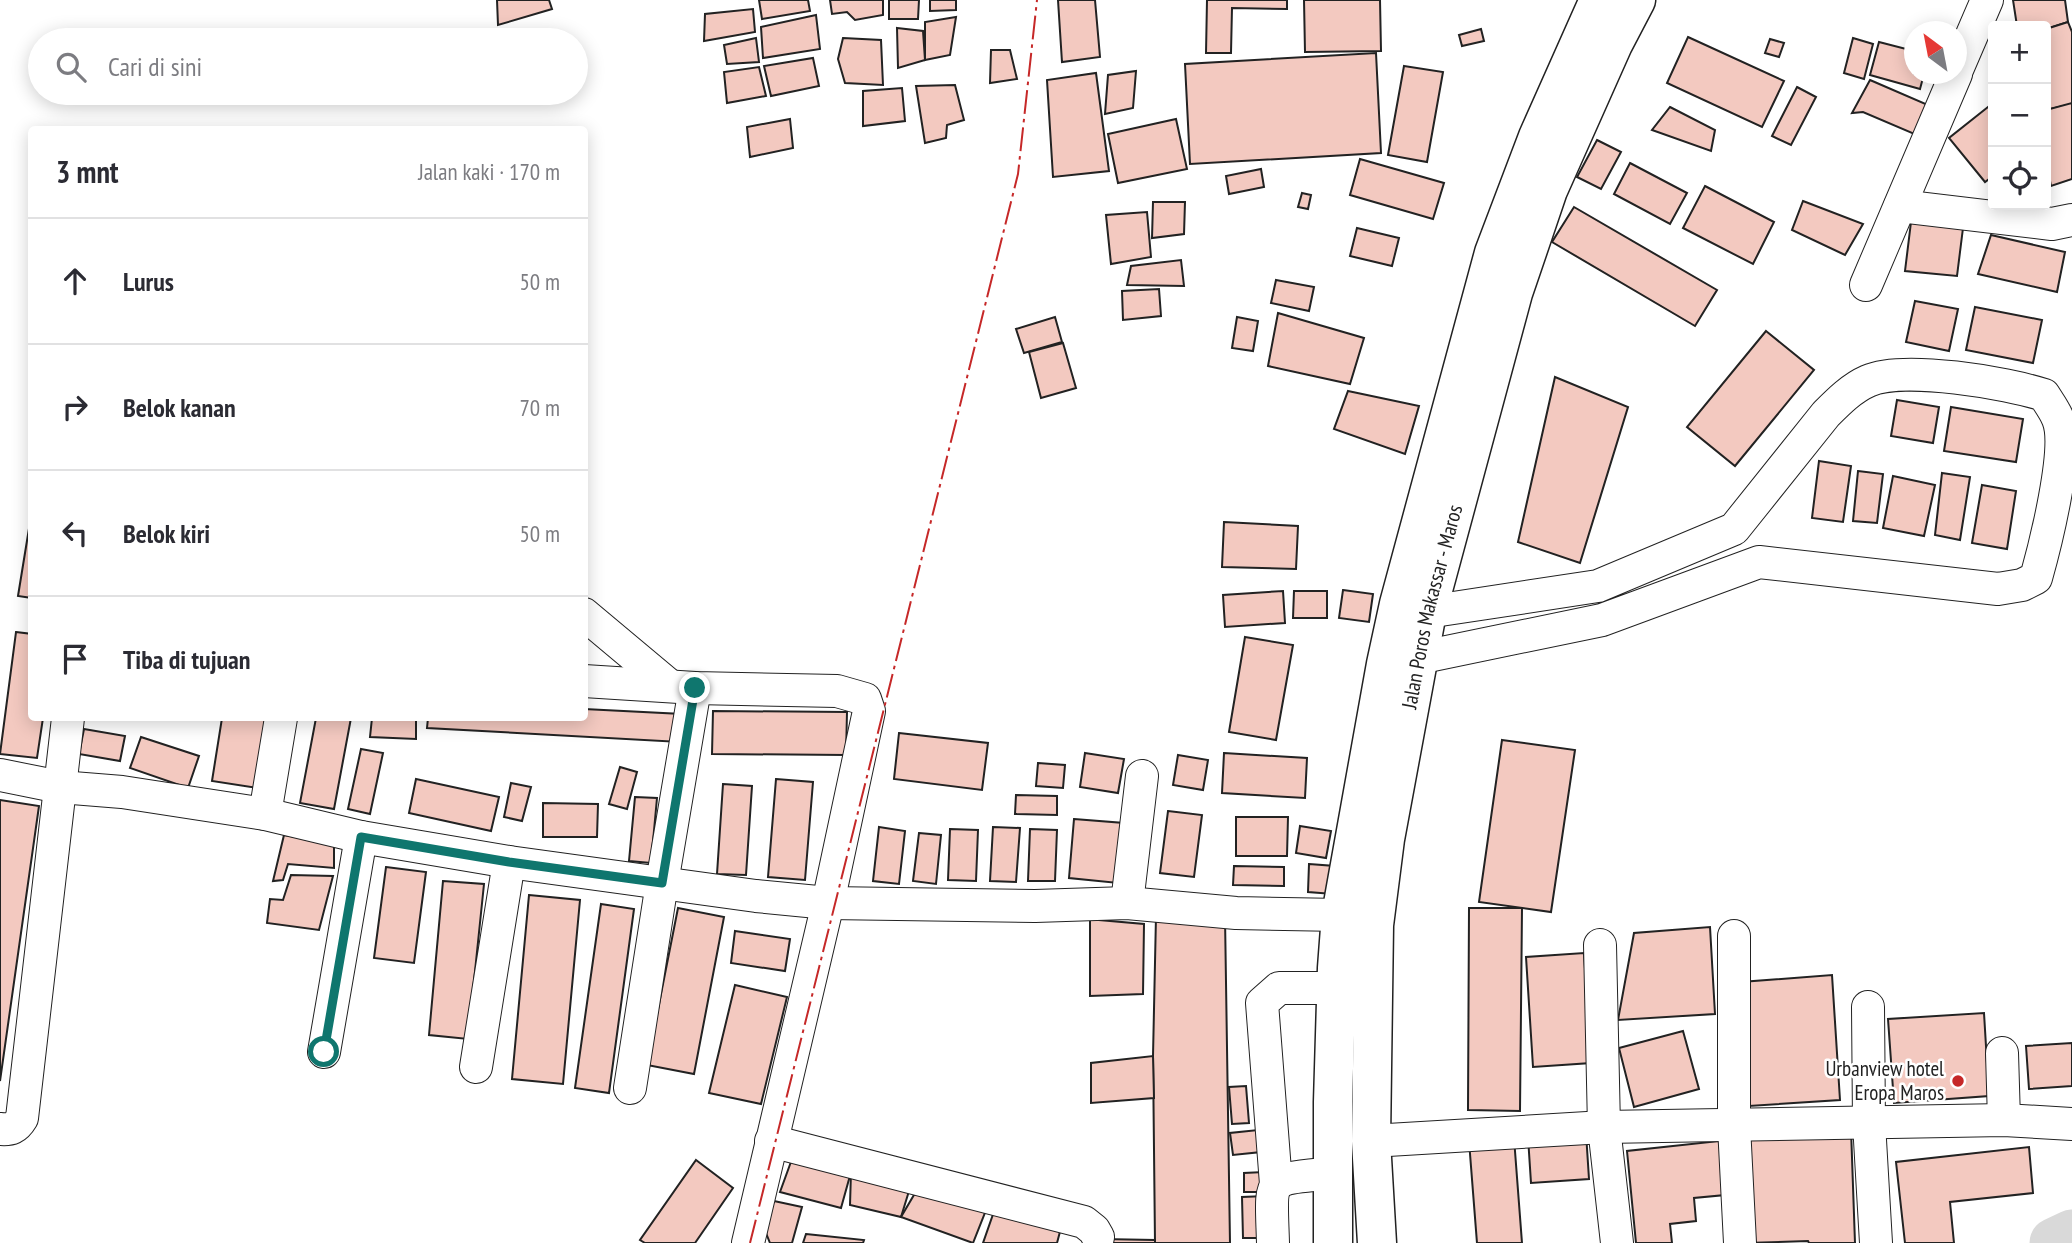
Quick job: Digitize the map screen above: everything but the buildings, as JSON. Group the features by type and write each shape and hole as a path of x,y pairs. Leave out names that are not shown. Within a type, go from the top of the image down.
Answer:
{"highway":[{"name":"Jalan Poros Makassar - Maros","path":"1333,1243 1333,1101 1341,915 1386,664 1399,604 1494,253 1538,137 1599,0"},
{"name":"Jalan Poros Makassar - Maros","path":"1377,1243 1371,1141 1374,925 1385,839 1427,612 1513,293 1544,203 1613,44 1636,0"}],"street":[{"path":"1967,47 1987,0"},
{"path":"1866,285 1951,84"},
{"path":"1900,206 2052,224 2072,220"},
{"path":"1418,658 1602,620 1759,562 1998,589 2022,585 2036,578 2049,533 2062,442 2059,420 2044,395 2023,388 1922,374 1868,381 1842,397 1826,414 1734,528 1598,586 1427,612"},
{"path":"1734,528 1759,562"},
{"path":"1598,586 1602,620"},
{"path":"588,617 683,687"},
{"path":"588,681 837,691 865,699 869,711 828,904 748,1243"},
{"path":"630,1088 662,883 683,687"},
{"path":"0,1129 8,1130 17,1126 22,1118 68,721"},
{"path":"265,814 280,721"},
{"path":"0,775 60,787 121,792 265,814 361,837 509,862 828,904 1035,906 1127,903 1236,913 1341,915"},
{"path":"1127,903 1142,776"},
{"path":"324,1052 361,837"},
{"path":"477,1067 509,862"},
{"path":"1734,936 1734,1126 1740,1243"},
{"path":"1600,945 1604,1126 1616,1243"},
{"path":"1273,1243 1272,1193 1276,1184 1262,1003 1279,988 1336,988"},
{"path":"1868,1007 1869,1123 1875,1243"},
{"path":"2002,1053 2004,1119"},
{"path":"1371,1141 1604,1126 1734,1126 2004,1119 2072,1124"},
{"path":"771,1141 1084,1222 1098,1237"},
{"path":"1276,1184 1285,1178 1334,1173"}],"waterway":[{"path":"2055,1243 2072,1235"}],"power":[{"path":"750,1243 1018,174 1037,0"}],"place":[{"name":"Urbanview hotel Eropa Maros","path":"1958,1081"}],"route":[{"path":"324,1052 361,837 509,862 662,883 695,688"}]}
